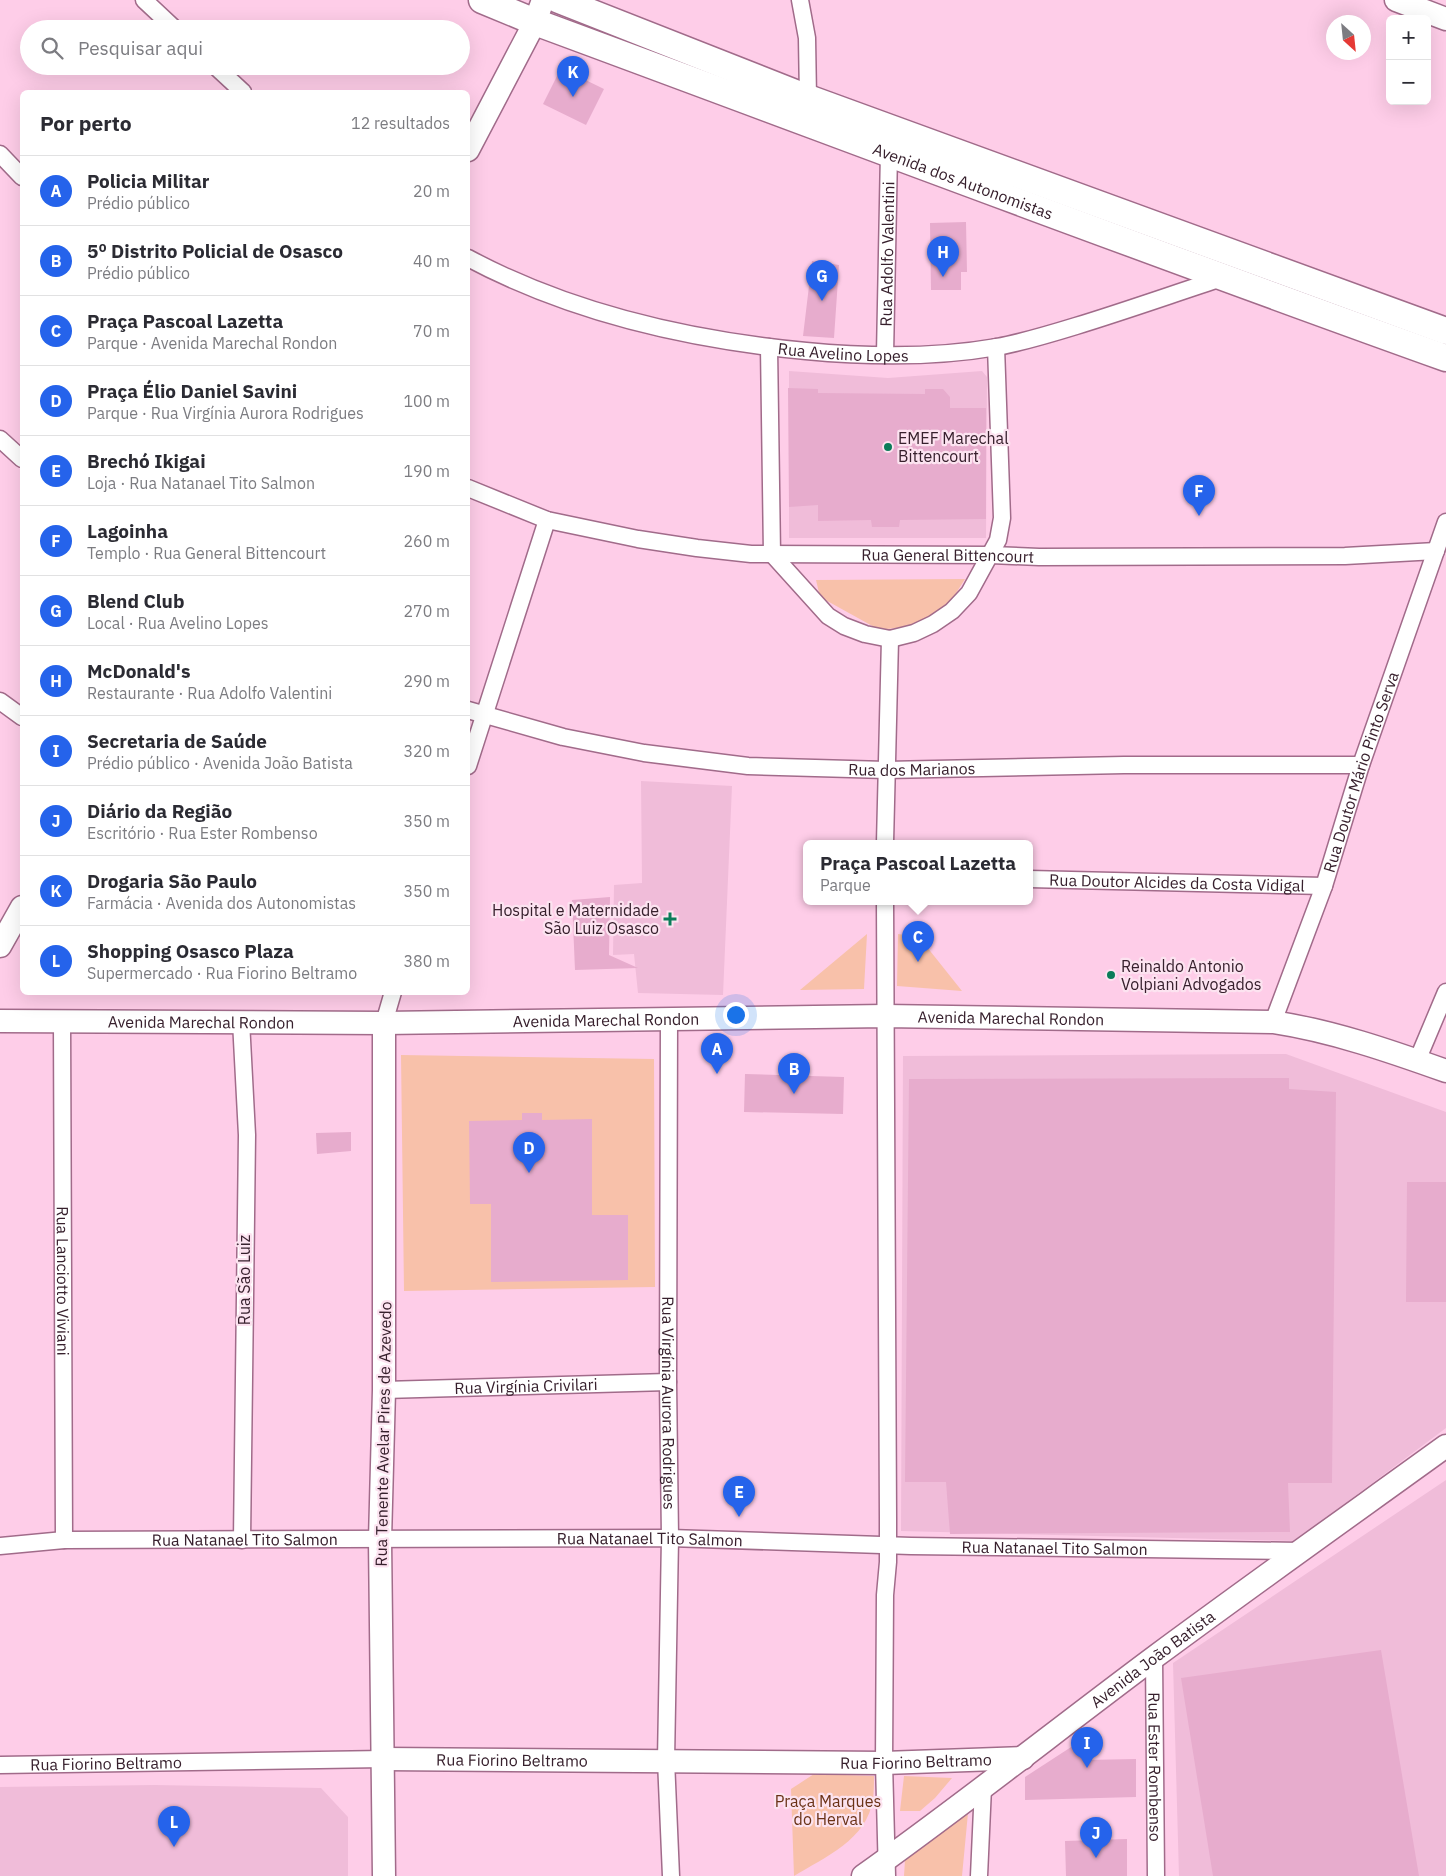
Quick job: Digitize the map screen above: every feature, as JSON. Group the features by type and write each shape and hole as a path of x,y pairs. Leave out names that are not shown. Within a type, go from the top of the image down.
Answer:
{"main road":[{"name":"Avenida dos Autonomistas","path":"482,0 539,11 889,152 1222,278 1446,358"},
{"name":"Avenida dos Autonomistas","path":"559,0 808,98 1446,331"},
{"path":"1396,0 1446,19"},
{"path":"470,146 539,11"},
{"path":"0,946 20,911"},
{"name":"Avenida Marechal Rondon","path":"0,1021 384,1023 885,1016 1273,1022 1311,1029 1446,1071"},
{"name":"Rua Tenente Avelar Pires de Azevedo","path":"384,1023 384,1390 380,1540 384,1876"},
{"name":"Avenida João Batista","path":"863,1876 887,1868 983,1787 1300,1550 1446,1446"},
{"name":"Rua Fiorino Beltramo","path":"384,1759 884,1763 1023,1758"}],"street":[{"path":"144,0 165,20"},
{"path":"800,0 807,38 808,98"},
{"path":"225,75 241,90"},
{"name":"Rua Adolfo Valentini","path":"885,355 889,152"},
{"path":"0,154 20,175"},
{"name":"Rua Avelino Lopes","path":"470,259 498,275 630,321 689,335 769,347 856,356 938,354 996,347 1031,340 1138,307 1222,278"},
{"path":"769,347 772,554 828,616 844,626 865,634 890,638 914,633 952,611 969,593 998,540 1002,518 996,347"},
{"path":"0,439 20,457"},
{"name":"Rua General Bittencourt","path":"470,489 547,520 638,540 751,554 1039,557 1335,556 1436,552"},
{"path":"470,760 547,520"},
{"name":"Rua Doutor Mário Pinto Serva","path":"1273,1022 1324,886 1361,765 1446,522"},
{"path":"885,840 890,638"},
{"path":"0,701 20,716"},
{"name":"Rua dos Marianos","path":"470,711 562,737 644,753 748,766 886,770 1124,765 1361,765"},
{"name":"Rua Doutor Alcides da Costa Vidigal","path":"1033,879 1324,886"},
{"path":"885,905 888,1562 885,1596 884,1763 887,1868"},
{"path":"1417,1061 1446,992"},
{"name":"Rua Tenente Avelar Pires de Azevedo","path":"384,1023 392,995"},
{"name":"Rua Virgínia Aurora Rodrigues","path":"669,1018 668,1382 670,1538 666,1760 671,1876"},
{"name":"Rua São Luiz","path":"241,1021 246,1135 242,1540"},
{"name":"Rua Lanciotto Viviani","path":"62,1022 64,1540"},
{"name":"Rua Virgínia Crivilari","path":"384,1390 668,1382"},
{"name":"Rua Natanael Tito Salmon","path":"0,1546 64,1540 670,1538 888,1545 1300,1550"},
{"name":"Rua Ester Rombenso","path":"1154,1658 1156,1876"},
{"name":"Rua Fiorino Beltramo","path":"0,1765 384,1759"},
{"path":"979,1876 983,1787"}],"shaded area":[{"name":"EMEF Marechal Bittencourt","path":"789,371 888,378 982,371 987,377 986,538 789,538"},
{"name":"Hospital e Maternidade São Luiz Osasco","path":"641,781 732,786 723,995 638,993 634,954 613,955 614,885 642,883"},
{"path":"1286,1054 1446,1112 1446,1428 1295,1541 901,1531 903,1056"},
{"path":"1446,1480 1446,1876 1179,1876 1173,1663"},
{"path":"154,1785 321,1788 348,1817 348,1876 0,1876 0,1787"}],"green space":[{"path":"965,579 946,609 913,626 887,629 876,628 820,597 816,580"},
{"path":"867,934 864,989 800,990"},
{"path":"898,934 919,937 962,991 897,986"},
{"path":"401,1055 654,1059 655,1287 404,1291"},
{"name":"Praça Marques do Herval","path":"814,1774 874,1776 873,1799 869,1813 854,1836 831,1854 794,1876 791,1789"},
{"name":"Praça Marques do Herval","path":"904,1776 952,1778 935,1798 920,1811 900,1811"},
{"name":"Praça Marques do Herval","path":"968,1813 962,1876 904,1876 905,1860"}],"building":[{"path":"561,68 604,89 586,125 543,104"},
{"path":"966,222 967,272 961,272 961,290 931,290 930,223"},
{"path":"812,261 839,265 834,338 803,336"},
{"name":"EMEF Marechal Bittencourt","path":"788,388 818,389 818,393 925,394 925,389 943,389 950,397 950,408 986,408 986,519 900,520 899,527 872,527 871,520 818,521 818,505 789,507"},
{"path":"610,897 609,955 638,968 575,970 572,900"},
{"path":"745,1074 844,1077 843,1114 744,1112"},
{"path":"1289,1078 1289,1089 1336,1092 1332,1483 1288,1483 1290,1532 950,1534 946,1482 905,1482 909,1079"},
{"path":"522,1113 542,1113 542,1120 592,1119 592,1215 628,1215 628,1280 491,1282 491,1204 470,1204 469,1121 522,1120"},
{"path":"351,1132 351,1151 317,1154 316,1133"},
{"path":"1407,1182 1446,1182 1446,1302 1406,1302"},
{"path":"1381,1650 1419,1876 1213,1876 1181,1678"},
{"path":"1085,1738 1085,1760 1136,1759 1136,1797 1025,1800 1025,1777"},
{"path":"1127,1839 1127,1876 1066,1876 1065,1841"}],"place":[{"name":"Drogaria São Paulo","path":"573,97"},
{"name":"McDonald's","path":"943,277"},
{"name":"Blend Club","path":"822,301"},
{"name":"EMEF Marechal Bittencourt","path":"888,447"},
{"name":"Lagoinha","path":"1199,516"},
{"name":"Hospital e Maternidade São Luiz Osasco","path":"670,919"},
{"name":"Praça Pascoal Lazetta","path":"918,962"},
{"name":"Reinaldo Antonio Volpiani Advogados","path":"1111,975"},
{"name":"Policia Militar","path":"717,1074"},
{"name":"5º Distrito Policial de Osasco","path":"794,1094"},
{"name":"Praça Élio Daniel Savini","path":"529,1173"},
{"name":"Brechó Ikigai","path":"739,1517"},
{"name":"Secretaria de Saúde","path":"1087,1768"},
{"name":"Shopping Osasco Plaza","path":"174,1847"},
{"name":"Diário da Região","path":"1096,1858"}]}
